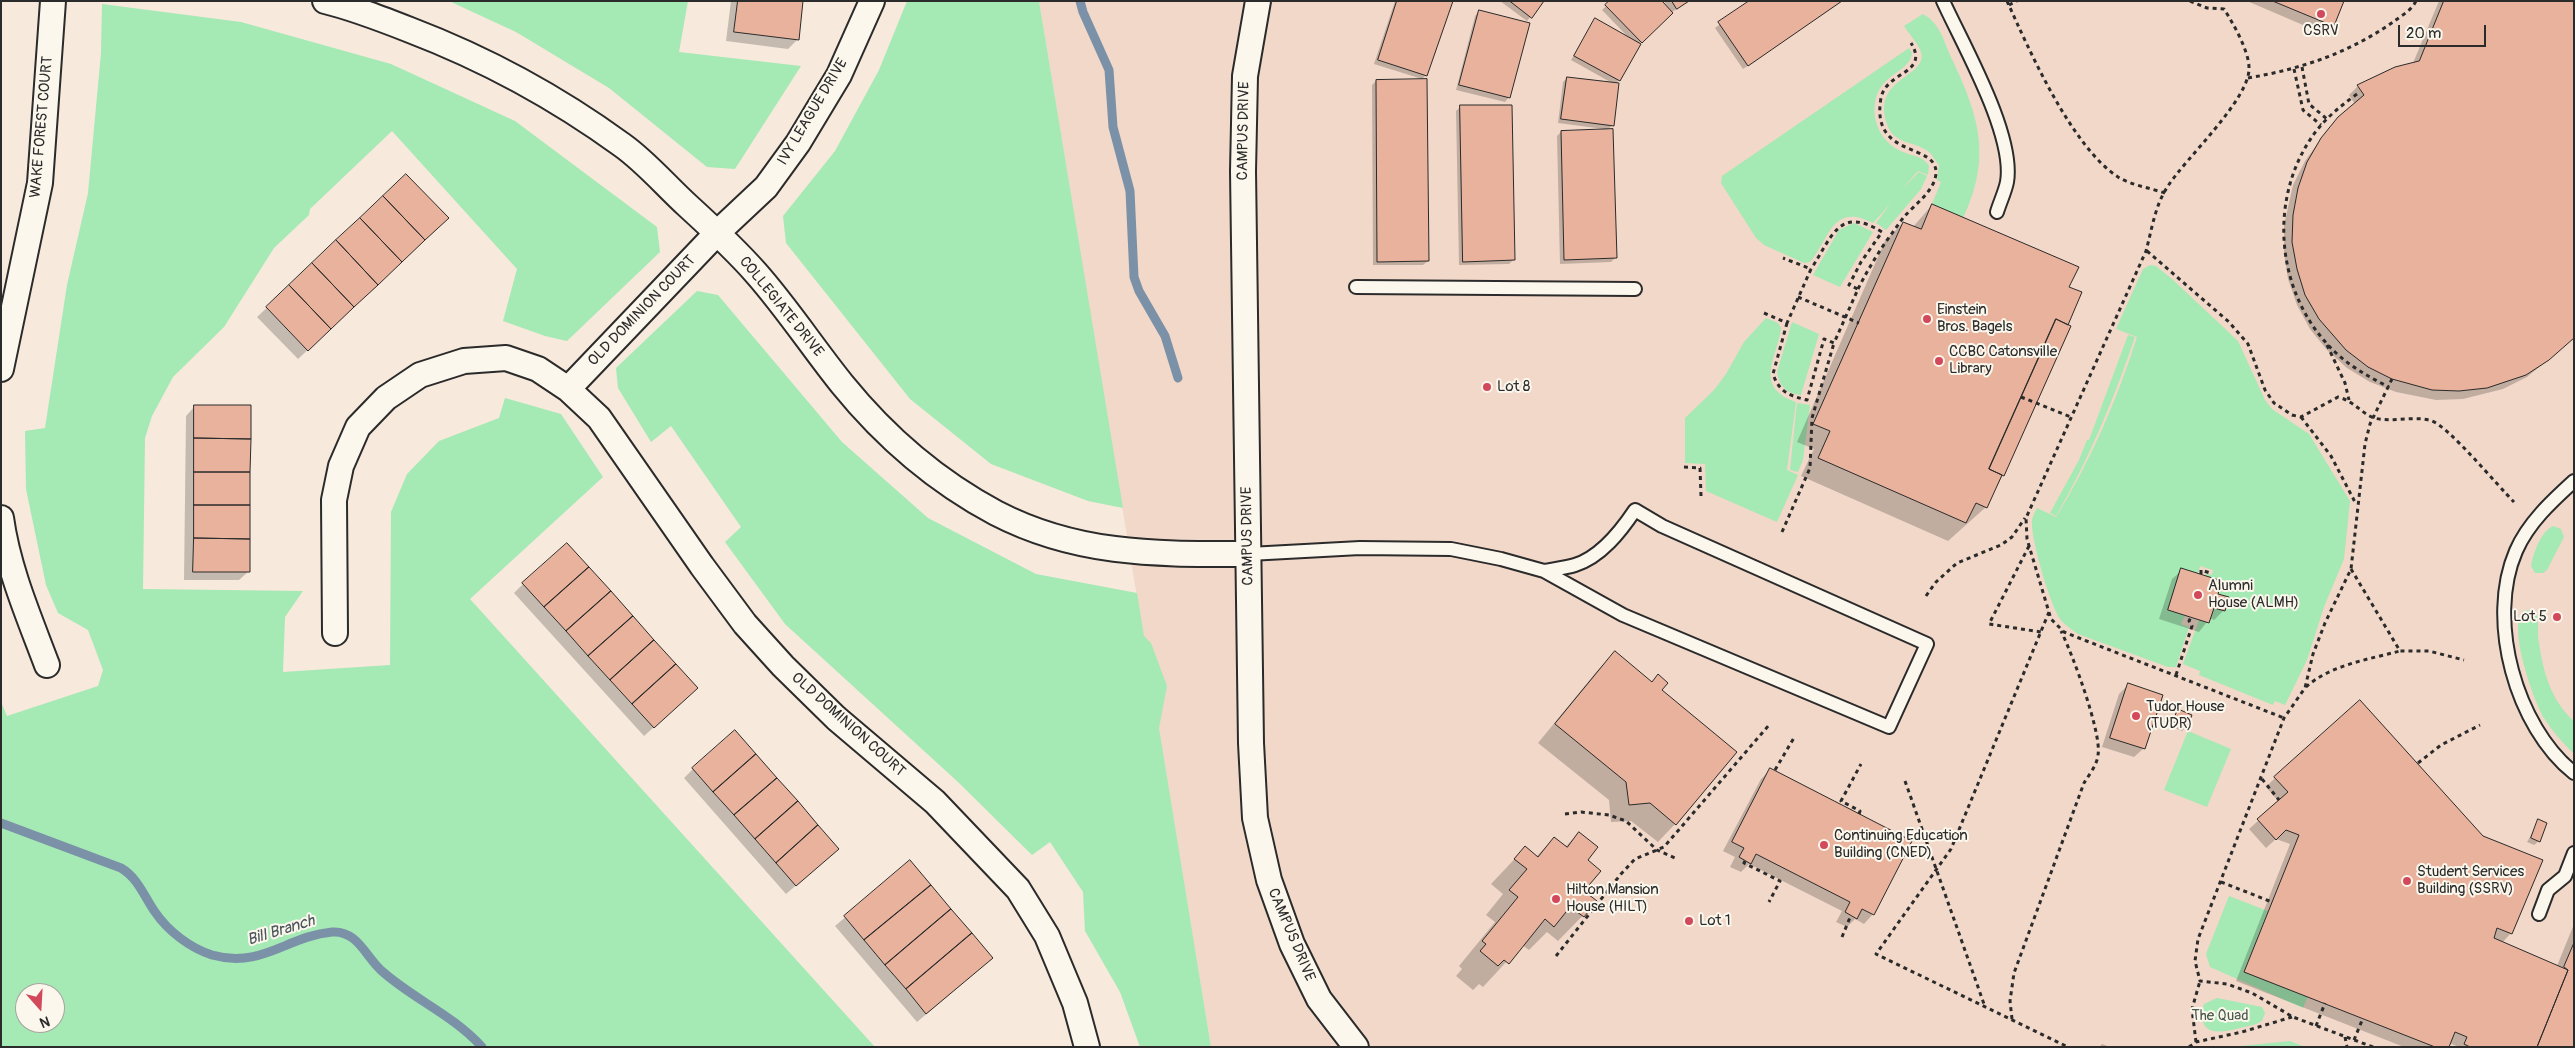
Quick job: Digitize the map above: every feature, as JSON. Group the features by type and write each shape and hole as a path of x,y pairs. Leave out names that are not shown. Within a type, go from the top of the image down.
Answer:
{"street":[{"name":"WAKE FOREST COURT","path":"1,369 40,183 53,1"},
{"name":"COLLEGIATE DRIVE","path":"325,1 348,6 459,49 543,92 624,146 717,232 756,273 844,386 886,433 942,480 998,514 1054,536 1106,549 1150,554 1249,554"},
{"name":"IVY LEAGUE DRIVE","path":"717,232 766,187 798,143 839,75 872,1"},
{"name":"CAMPUS DRIVE","path":"1258,1 1244,76 1243,161 1251,744 1255,818 1267,871 1292,944 1319,999 1356,1047"},
{"name":"OLD DOMINION COURT","path":"568,389 717,232"},
{"name":"OLD DOMINION COURT","path":"335,633 334,500 341,466 358,427 386,398 420,375 464,361 506,358 538,369 568,389 599,418 702,566 752,631 836,718 936,802 1018,889 1048,936 1075,1002 1088,1047"},
{"path":"1,518 4,538 21,596 47,665"}],"lane":[{"path":"1943,1 1993,110 2005,148 2007,181 1997,212"},
{"path":"1356,286 1635,290"},
{"path":"2574,481 2554,499 2530,526 2516,551 2505,607 2508,657 2517,688 2530,716 2555,756 2574,773"},
{"path":"1249,554 1360,548 1451,549 1544,571 1623,615 1889,727 1927,644 1662,526 1636,510 1621,531 1602,549 1577,564 1544,571"},
{"path":"2539,914 2548,890 2564,876 2574,853"}],"path":[{"path":"2017,1 2008,3 2035,60 2085,147 2108,170 2120,178 2165,192"},
{"path":"1926,596 1936,582 1957,563 2001,545 2012,537 2026,518 2146,251 2158,204 2165,192 2218,126 2248,78 2248,62 2224,8 2208,8 2190,1"},
{"path":"2248,78 2302,67 2354,46 2396,20 2416,1"},
{"path":"1782,532 1810,468 1812,418 1834,343 1845,317 1872,262 1904,218 1924,196 1936,173 1934,164 1922,152 1902,147 1888,135 1881,118 1881,97 1885,87 1912,67 1917,60 1917,53 1910,43"},
{"path":"2302,67 2310,104 2327,118"},
{"path":"2294,69 2303,110 2321,125"},
{"path":"2350,400 2345,383 2324,340 2305,313 2292,283 2284,238 2284,216 2290,184 2303,151 2327,118 2356,94"},
{"path":"1834,343 1824,340 1807,400 1788,395 1776,382 1773,374 1787,323 1811,268 1836,228 1844,223 1863,221 1882,232 1848,285 1858,289"},
{"path":"2146,251 2229,322 2248,344 2265,390 2274,403 2292,415 2300,417 2330,456 2357,505"},
{"path":"1783,258 1811,268"},
{"path":"1798,297 1858,323"},
{"path":"1764,313 1787,323"},
{"path":"2324,340 2354,368 2389,387"},
{"path":"2304,688 2324,623 2351,569 2365,444 2374,418 2392,379"},
{"path":"2022,396 2071,417"},
{"path":"2300,417 2338,397 2350,400 2374,418 2419,418 2434,422 2464,448 2514,502"},
{"path":"1684,467 1700,468 1701,496"},
{"path":"2026,518 2030,545 2051,619 2060,628 2079,638 2284,718"},
{"path":"2030,545 1989,624 2041,632"},
{"path":"2351,569 2400,651"},
{"path":"2201,574 2201,570 2210,573"},
{"path":"2049,612 1951,849 1876,954 2068,1047"},
{"path":"2176,675 2192,626 2189,622 2191,617"},
{"path":"2012,1020 2010,1001 2014,973 2084,783 2098,755 2096,733 2077,668 2060,628"},
{"path":"2196,1042 2192,1009 2200,981 2195,961 2198,939 2262,779 2284,718 2304,688 2315,679 2327,674 2400,651 2429,651 2464,660"},
{"path":"1556,956 1630,864 1635,859 1664,847 1769,724"},
{"path":"2418,763 2441,745 2480,725"},
{"path":"1774,770 1795,736"},
{"path":"1859,814 1860,811 1841,801 1861,764"},
{"path":"2262,779 2279,800"},
{"path":"1905,781 1984,1005"},
{"path":"1565,814 1581,812 1609,815 1626,821 1656,850 1675,858"},
{"path":"1745,861 1744,863 1780,881 1769,902"},
{"path":"2221,882 2272,902"},
{"path":"1842,937 1851,915"},
{"path":"2200,981 2227,984 2252,993 2293,1017 2373,1047"},
{"path":"2316,1026 2325,1003"},
{"path":"2189,1047 2196,1042 2250,1030 2293,1017"},
{"path":"2354,1040 2363,1018"},
{"path":"2345,1036 2347,1047"}],"shaded area":[{"path":"1039,1 2574,1 2574,1047 1211,1047"}],"green space":[{"path":"449,1 688,1 679,52 801,66 735,169 707,167 609,88 516,32"},
{"path":"907,1 1039,1 1123,508 1088,501 991,464 910,399 786,243 783,216 835,151 879,70"},
{"path":"102,4 241,22 391,64 515,121 657,227 660,252 567,341 545,336 503,321 517,269 392,131 310,209 309,215 274,248 224,327 173,377 152,416 145,438 143,589 303,591 285,617 283,672 390,665 391,512 407,474 439,441 499,418 505,398 561,414 603,477 470,599 875,1047 1,1047 1,702 7,716 98,686 103,670 88,630 58,613 46,585 26,489 25,431 45,428 67,285 88,193 101,53"},
{"path":"1923,14 1929,17 1943,38 1968,96 1978,135 1978,174 1963,218 1932,204 1941,182 1937,180 1939,165 1930,153 1924,149 1895,136 1887,124 1884,108 1887,97 1893,87 1916,68 1921,61 1920,49 1904,26"},
{"path":"1909,48 1912,53 1910,60 1882,85 1878,93 1875,103 1875,118 1880,132 1890,144 1903,152 1921,158 1929,166 1928,175 1918,171 1901,190 1919,172 1927,176 1921,189 1886,230 1876,223 1891,203 1873,223 1849,217 1840,220 1828,234 1810,262 1804,263 1764,245 1756,238 1721,183 1722,176"},
{"path":"1854,223 1873,232 1840,287 1813,275 1839,230"},
{"path":"2150,265 2156,266 2172,279 2238,341 2265,400 2272,409 2309,434 2350,501 2344,559 2324,607 2307,660 2285,705 2275,701 2273,705 2199,675 2200,671 2183,664 2199,620 2209,623 2214,608 2225,611 2229,597 2218,594 2222,581 2206,576 2206,573 2212,575 2213,570 2200,566 2198,574 2181,569 2168,610 2185,616 2181,624 2189,627 2176,667 2168,667 2078,634 2060,619 2051,600 2042,572 2033,531 2033,516 2037,508 2056,517 2092,452 2121,384 2137,337 2116,329 2143,269"},
{"path":"697,291 718,295 842,442 928,518 1036,574 1137,593 1144,636 1151,643 1167,686 1159,728 1211,1047 1140,1047 1120,992 1085,931 1083,892 1050,842 1032,855 958,782 785,624 725,542 741,527 671,426 651,442 618,388 616,368"},
{"path":"1766,318 1778,323 1781,328 1771,370 1771,379 1775,388 1783,396 1796,402 1787,470 1798,475 1777,522 1706,491 1705,464 1685,463 1685,418 1714,390 1726,374 1744,342"},
{"path":"1792,322 1819,334 1801,395 1788,391 1782,385 1777,372"},
{"path":"2128,335 2135,337 2118,384 2080,472 2056,516 2050,513 2079,460 2087,440 2089,440"},
{"path":"1797,403 1810,405 1803,460 1798,472 1790,470"},
{"path":"2553,526 2561,529 2564,537 2547,570 2543,573 2535,573 2531,566 2536,549 2541,538"},
{"path":"2530,610 2537,615 2538,640 2549,685 2559,704 2574,721 2574,754 2544,718 2529,681 2518,632 2519,619 2523,611"},
{"path":"2188,731 2231,749 2207,807 2164,790"},
{"path":"2229,896 2268,911 2244,971 2308,996 2303,1008 2210,967 2206,954"},
{"name":"The Quad","path":"2217,998 2262,1007 2265,1013 2262,1021 2232,1030 2211,1030 2203,1022 2202,1014 2204,1004"},
{"name":"The Quad","path":"2290,1041 2305,1047 2231,1047"}],"building":[{"path":"738,1 803,1 799,40 734,32"},
{"path":"1397,1 1453,1 1427,76 1378,60"},
{"path":"1510,1 1544,1 1532,18"},
{"path":"1609,1 1662,1 1673,13 1642,43 1605,5"},
{"path":"1672,1 1689,1 1677,9"},
{"path":"1749,1 1842,1 1748,66 1718,22"},
{"name":"CSRV","path":"2273,1 2344,1 2334,26"},
{"path":"2444,1 2574,1 2574,338 2549,360 2526,375 2487,388 2459,391 2432,390 2392,379 2368,367 2346,350 2319,319 2305,295 2297,269 2292,242 2293,215 2298,188 2307,162 2321,138 2338,117 2364,95 2357,85 2395,67 2419,61"},
{"path":"1479,10 1530,23 1510,98 1459,85"},
{"path":"1595,18 1641,44 1620,81 1574,56"},
{"path":"1567,77 1619,83 1614,126 1561,119"},
{"path":"1427,79 1429,261 1377,262 1376,80"},
{"path":"1460,105 1512,105 1515,260 1463,262"},
{"path":"1613,129 1617,258 1564,260 1561,131"},
{"path":"406,174 449,218 425,240 383,196"},
{"path":"383,196 425,240 402,262 360,218"},
{"name":"CCBC Catonsville Library","path":"1932,204 2079,267 2069,287 2082,292 2068,325 2056,319 1989,469 2002,475 1987,508 1976,503 1966,523 1818,458 1830,431 1813,424 1903,222 1921,229"},
{"path":"360,218 402,262 378,285 336,240"},
{"path":"336,240 378,285 354,307 312,263"},
{"path":"312,263 354,307 331,329 289,285"},
{"path":"289,285 331,329 308,351 266,307"},
{"path":"2056,319 2071,326 2004,476 1989,469"},
{"path":"194,405 251,405 251,439 194,438"},
{"path":"194,438 251,439 250,472 194,472"},
{"path":"194,472 250,472 250,505 194,505"},
{"path":"194,505 250,505 250,539 194,538"},
{"path":"194,538 250,539 250,572 193,572"},
{"path":"567,543 589,567 544,607 522,583"},
{"path":"589,567 611,591 566,631 544,607"},
{"name":"Alumni House (ALMH)","path":"2181,568 2222,581 2218,594 2229,597 2225,611 2214,608 2209,623 2168,610"},
{"path":"611,591 633,616 588,656 566,631"},
{"path":"633,616 654,640 610,680 588,656"},
{"path":"654,640 676,664 632,704 610,680"},
{"path":"1615,651 1652,682 1658,674 1668,683 1662,690 1737,752 1676,825 1650,803 1629,805 1626,782 1555,724"},
{"path":"676,664 698,688 654,728 632,704"},
{"name":"Tudor House (TUDR)","path":"2128,683 2163,695 2145,749 2110,738"},
{"name":"Student Services Building (SSRV)","path":"2360,700 2483,836 2543,860 2512,934 2497,928 2494,938 2568,970 2537,1047 2470,1047 2464,1044 2467,1037 2455,1032 2449,1047 2435,1047 2244,972 2299,835 2286,830 2276,840 2257,819 2288,792 2274,777"},
{"path":"2178,709 2192,715 2187,727 2173,722"},
{"path":"735,730 756,754 713,792 692,768"},
{"path":"756,754 777,778 734,815 713,792"},
{"name":"Continuing Education Building (CNED)","path":"1770,768 1912,841 1874,915 1862,909 1857,919 1845,912 1850,902 1756,854 1751,864 1739,857 1744,848 1732,842"},
{"path":"777,778 798,801 755,839 734,815"},
{"path":"798,801 818,825 776,863 755,839"},
{"path":"2538,819 2547,823 2540,842 2531,838"},
{"path":"818,825 839,849 796,886 776,863"},
{"name":"Hilton Mansion House (HILT)","path":"1579,832 1598,847 1588,860 1601,871 1584,891 1597,901 1584,917 1570,907 1554,927 1545,919 1509,964 1504,960 1498,966 1480,951 1486,944 1482,941 1518,897 1509,890 1527,869 1514,859 1525,846 1538,857 1554,837 1567,847"},
{"path":"910,860 931,885 864,940 844,916"},
{"path":"931,885 951,909 885,965 864,940"},
{"path":"951,909 972,933 906,989 885,965"},
{"path":"972,933 993,958 926,1014 906,989"},
{"path":"2574,943 2574,1047 2537,1047 2568,970 2564,967"}],"waterway":[{"path":"1080,1 1109,70 1113,127 1130,191 1134,277 1139,291 1165,336 1178,378"},
{"name":"Bill Branch","path":"1,823 121,868 132,877 160,919 173,932 196,948 212,955 246,958 260,955 316,935 332,932 349,935 383,972 459,1026 482,1047"}],"place":[{"name":"CSRV","path":"2321,14"},
{"name":"Einstein Bros. Bagels","path":"1927,319"},
{"name":"CCBC Catonsville Library","path":"1939,361"},
{"name":"Lot 8","path":"1487,387"},
{"name":"Alumni House (ALMH)","path":"2198,595"},
{"name":"Lot 5","path":"2557,617"},
{"name":"Tudor House (TUDR)","path":"2136,716"},
{"name":"Continuing Education Building (CNED)","path":"1824,845"},
{"name":"Student Services Building (SSRV)","path":"2407,881"},
{"name":"Hilton Mansion House (HILT)","path":"1556,899"},
{"name":"Lot 1","path":"1689,921"}]}
